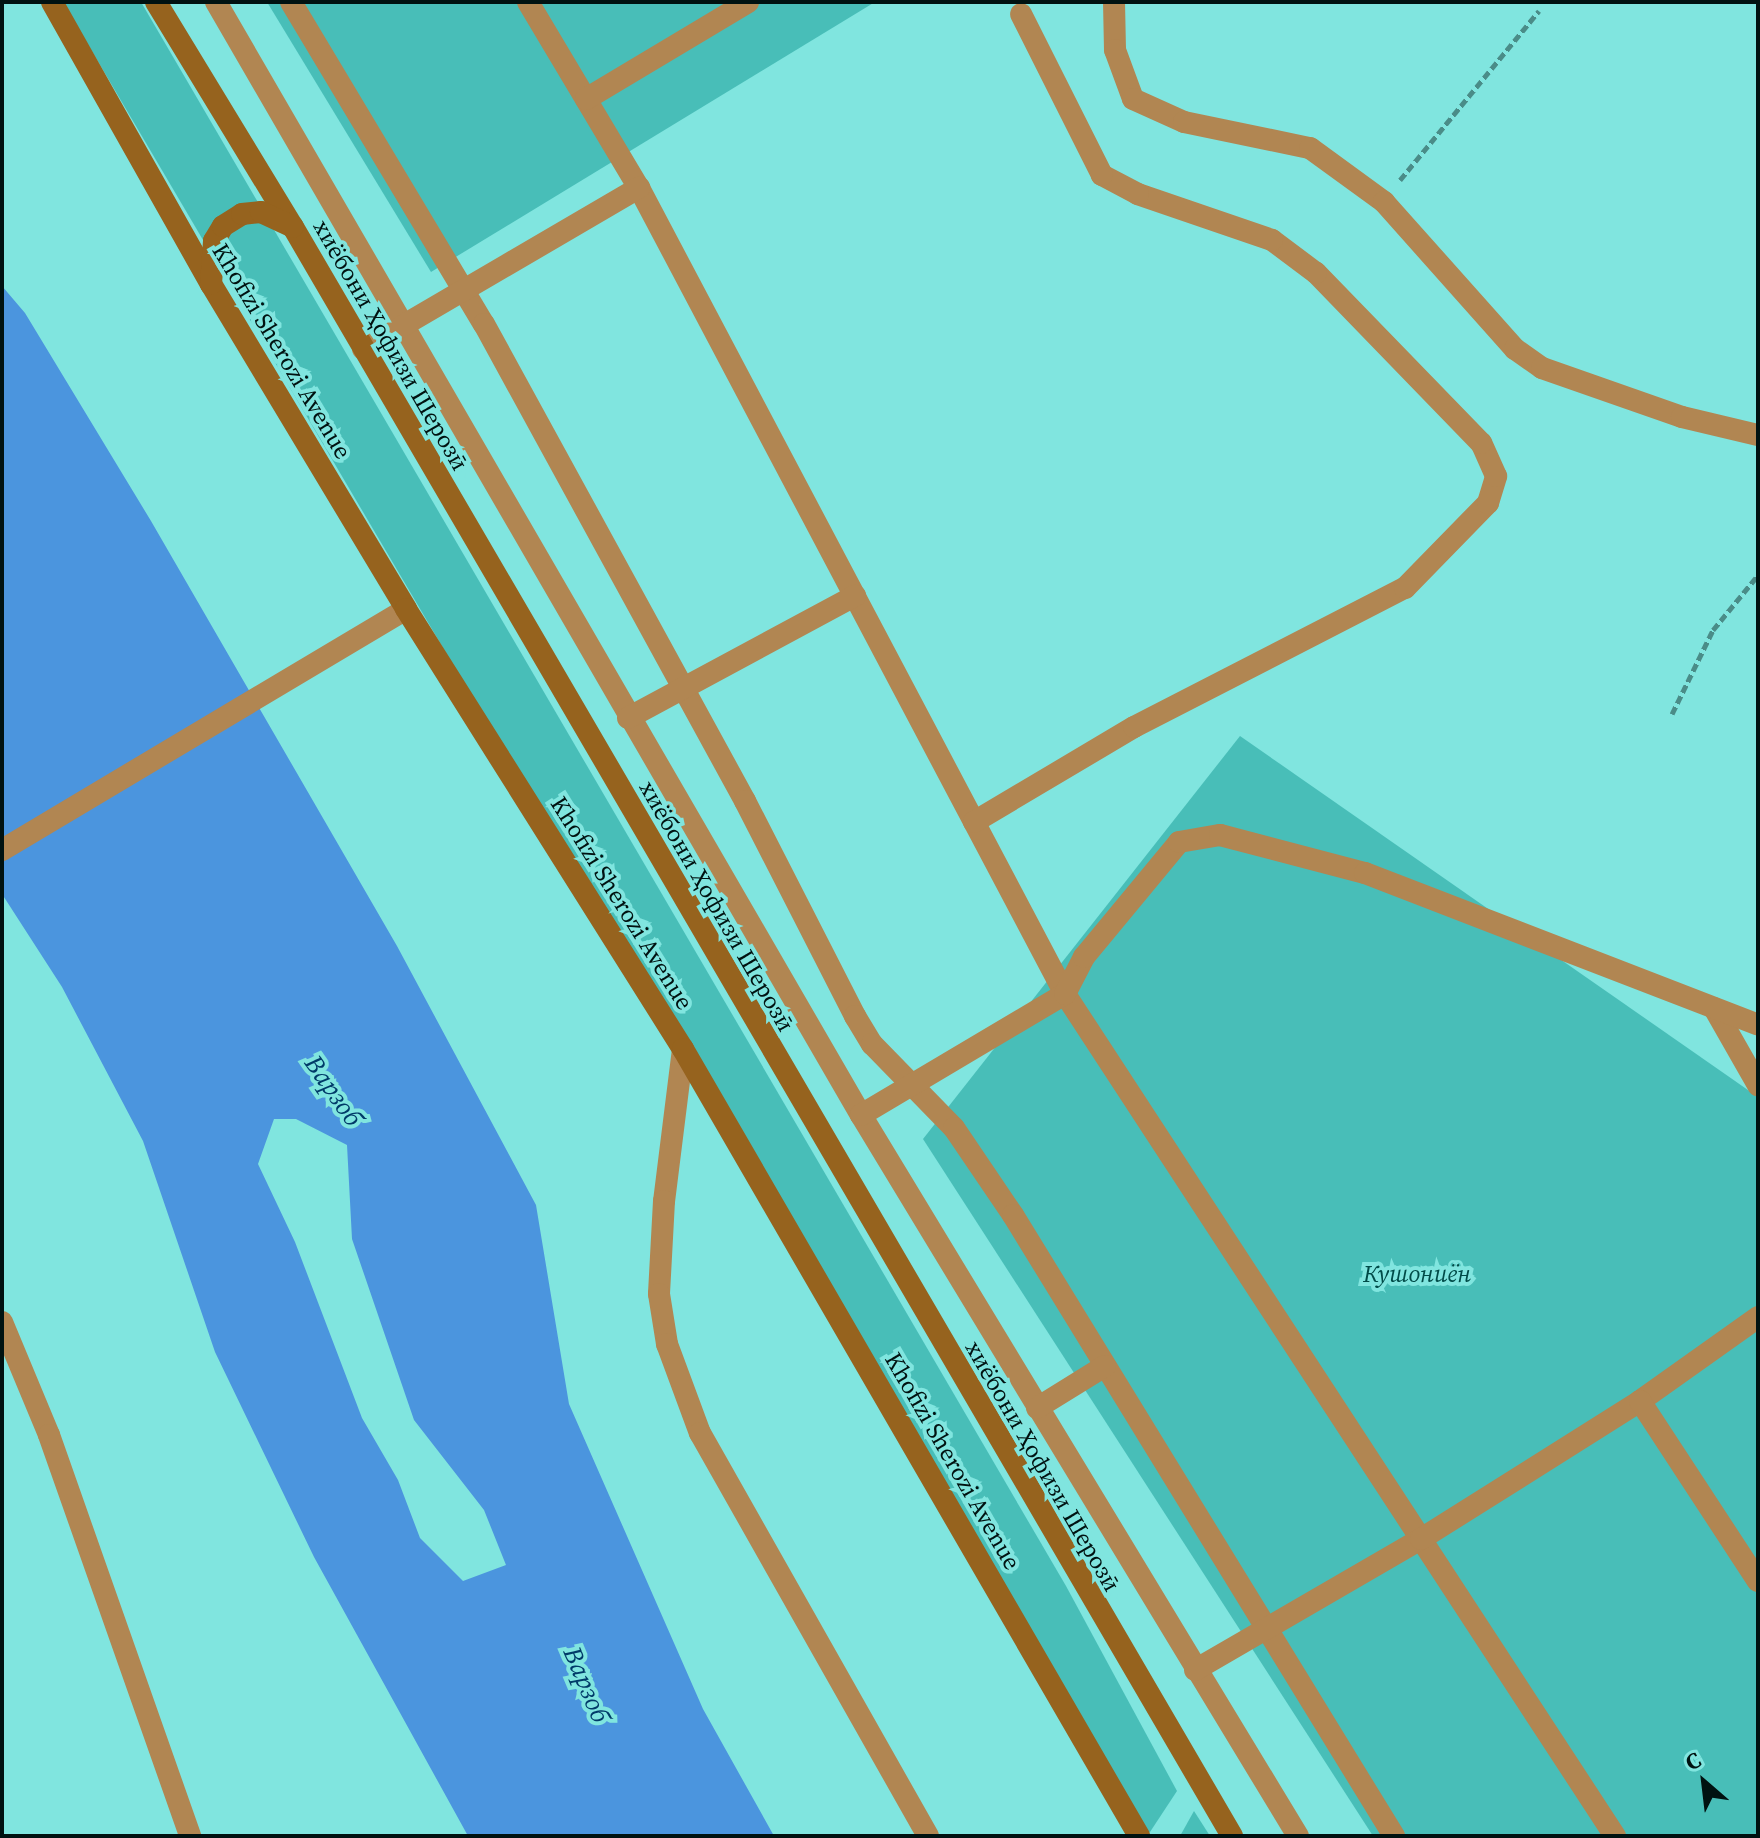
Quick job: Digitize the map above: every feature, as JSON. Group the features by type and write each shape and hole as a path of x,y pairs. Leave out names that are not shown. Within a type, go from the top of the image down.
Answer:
{"main road":[{"name":"Khofizi Sherozi Avenue","path":"52,2 211,284 406,609 683,1049 1139,1836"},
{"name":"хиёбони Ҳофизи Шерозӣ","path":"156,2 293,227 1232,1836"},
{"path":"211,284 214,241 223,226 242,214 261,212 293,227"}],"street":[{"path":"216,2 628,718 861,1115 1298,1836"},
{"path":"291,2 462,288 681,692 745,801 855,1016 910,1087 954,1128 1105,1366 1394,1836"},
{"path":"528,2 639,188 1065,994 1615,1836"},
{"path":"586,99 748,2"},
{"path":"1114,2 1115,50 1133,99 1184,122 1310,148 1384,202 1515,349 1542,368 1757,438"},
{"path":"974,822 1134,727 1405,588 1488,503 1496,476 1481,443 1305,265 1272,240 1138,194 1102,175 1021,14"},
{"path":"363,349 462,288 639,188"},
{"path":"628,718 855,596"},
{"path":"2,850 406,609"},
{"path":"861,1115 1065,994 1084,957 1179,842 1220,835 1365,873 1758,1025"},
{"path":"1714,1008 1758,1085"},
{"path":"683,1049 664,1201 659,1294 667,1344 700,1433 928,1836"},
{"path":"2,1322 49,1435 190,1836"},
{"path":"1195,1670 1421,1539 1754,1327"},
{"path":"1037,1408 1105,1366"},
{"path":"1640,1401 1758,1581"}],"path":[{"path":"1384,202 1539,11"},
{"path":"1672,714 1713,630 1758,575"}],"green space":[{"path":"63,2 141,2 1066,1586 1177,1791 1150,1832 1142,1836"},
{"path":"267,2 875,2 431,272"},
{"name":"Кушониён","path":"1240,736 1758,1097 1758,1836 1373,1836 923,1139"},
{"path":"1194,1811 1210,1836 1180,1836"}],"water":[{"name":"Варзоб","path":"2,286 25,313 151,521 397,946 536,1205 569,1404 703,1709 774,1836 468,1836 314,1557 215,1352 143,1141 62,987 2,894","holes":["274,1119 296,1119 347,1145 352,1239 414,1420 484,1510 506,1565 463,1581 420,1538 398,1480 362,1418 295,1242 258,1164"]}]}
